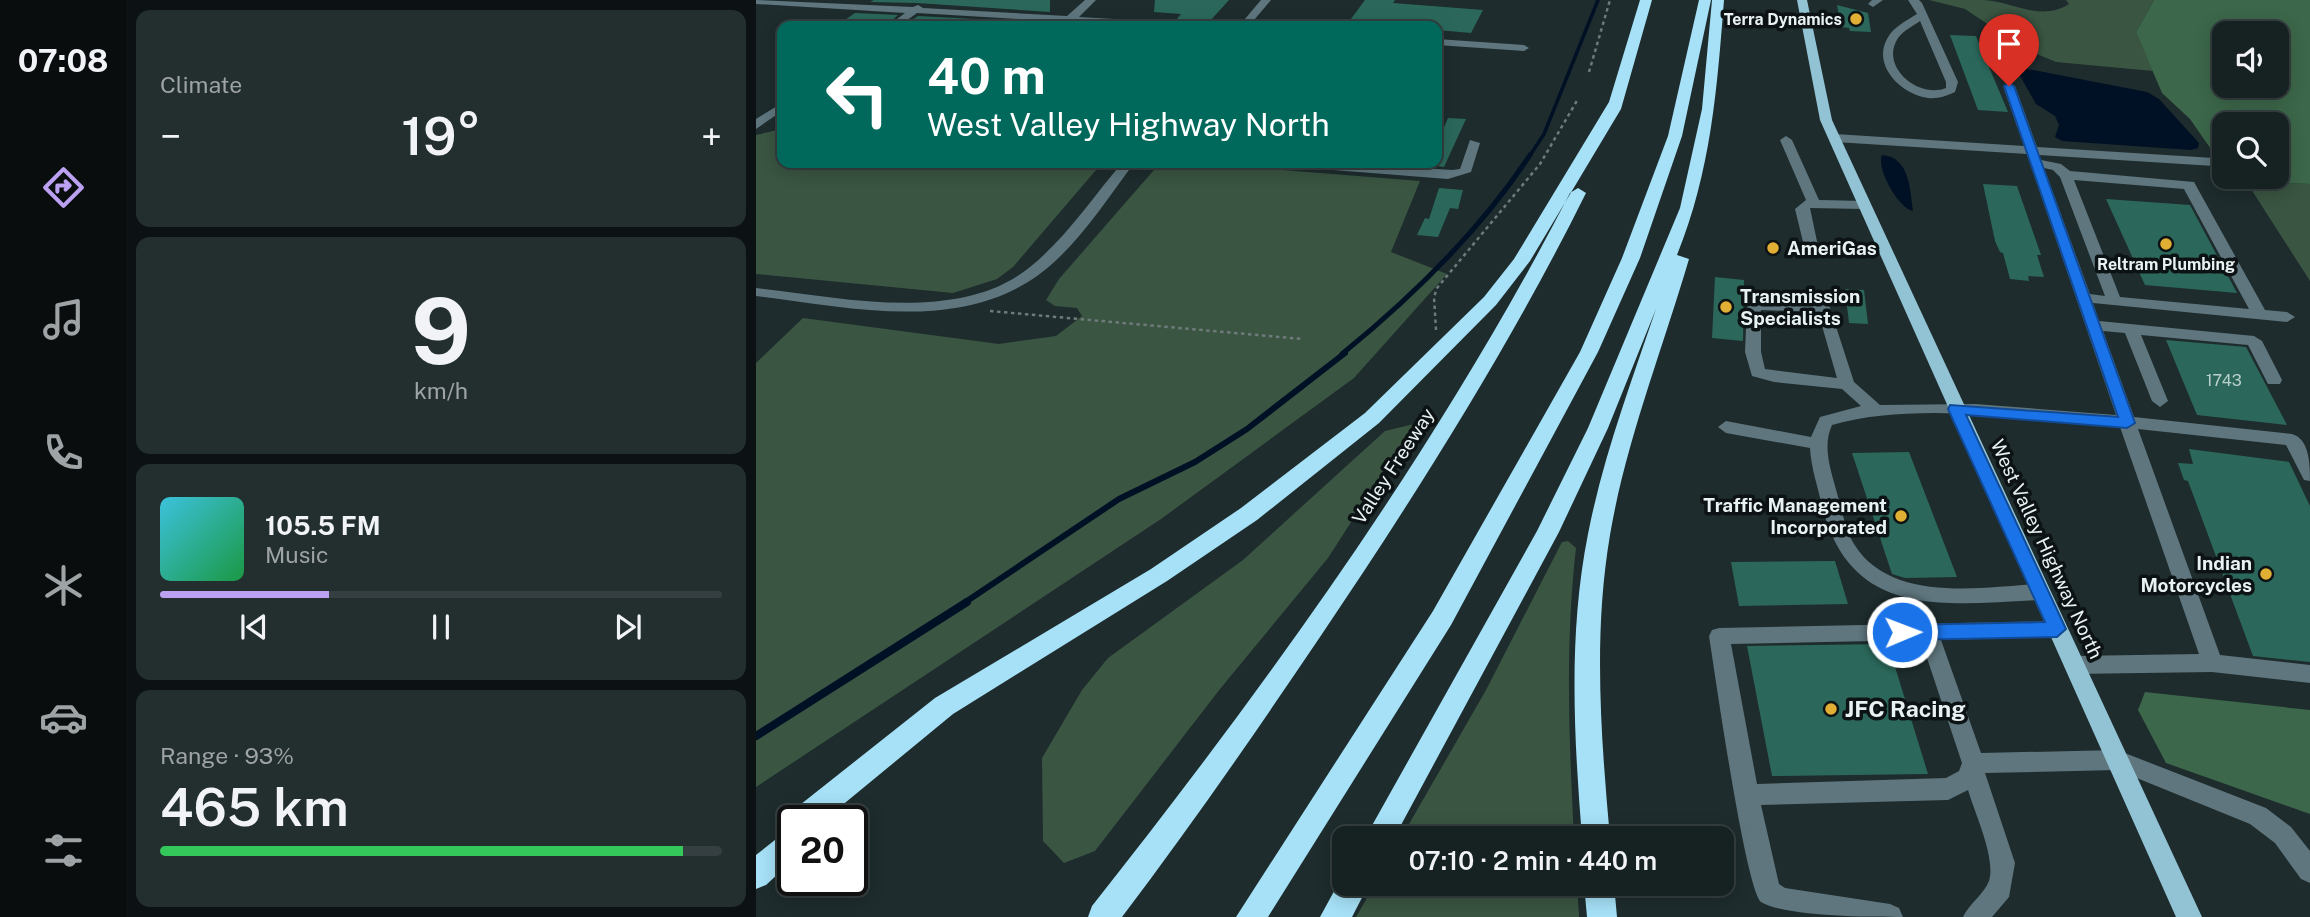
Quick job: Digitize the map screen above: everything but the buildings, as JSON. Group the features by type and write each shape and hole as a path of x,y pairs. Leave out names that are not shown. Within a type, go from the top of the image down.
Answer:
{"highway":[{"name":"Valley Freeway","path":"1102,917 1245,727 1399,503 1458,410 1548,254 1600,146 1619,97 1646,0"},
{"path":"1251,917 1442,618 1589,352 1631,258 1675,136 1705,0"},
{"path":"1594,826 1585,661 1593,573 1611,480 1687,231 1688,208 1709,108 1718,0"},
{"path":"820,805 908,733 999,670 1159,575 1249,514 1372,418 1490,301 1521,261 1619,97"},
{"path":"1386,826 1544,541 1598,428 1688,208"},
{"path":"831,805 908,733"},
{"path":"756,856 777,840"},
{"path":"756,875 777,856"},
{"path":"1335,917 1346,896"},
{"path":"1600,896 1602,917"}],"main road":[{"name":"West Valley Highway North","path":"1802,0 1820,94 1835,138 2189,917"}],"street":[{"path":"900,21 929,0"},
{"path":"1070,19 1091,0"},
{"path":"1248,21 1266,0"},
{"path":"1913,0 1917,3 1920,16 1952,85 1948,92 1940,95 1922,93 1903,84 1895,72 1889,54 1895,35 1920,16"},
{"path":"756,1 1103,21"},
{"path":"1442,42 1524,48"},
{"path":"2009,86 2212,663"},
{"path":"758,122 777,109"},
{"path":"758,122 777,122"},
{"path":"1835,138 2031,148 2212,162"},
{"path":"1786,140 1814,203"},
{"path":"1381,168 1450,174 1465,172 1474,143"},
{"path":"2192,160 2199,174"},
{"path":"2036,163 2057,167 2066,175 2115,301"},
{"path":"757,293 918,306 965,302 995,294 1018,284 1034,271 1124,168"},
{"path":"2066,175 2189,185 2259,314"},
{"path":"1811,246 1802,209 1814,203 1864,205"},
{"path":"2083,298 2287,317"},
{"path":"1847,384 1773,377 1758,372 1753,352 1754,304 1824,308 1847,384 1877,410"},
{"path":"2093,325 2255,341 2274,380"},
{"path":"2131,329 2160,401"},
{"path":"2040,592 1919,593 1892,586 1873,577 1857,562 1839,532 1823,475 1819,444 1822,427 1833,417 1877,410 1956,409 2127,423 2292,440 2310,475"},
{"path":"1726,427 1819,444"},
{"path":"1890,917 1782,900 1770,893 1764,883 1746,795 1719,636 2057,629"},
{"path":"1928,632 1973,767 2003,870 2000,888 1976,917"},
{"path":"2074,665 2212,663 2310,674"},
{"path":"1973,767 2117,760 2258,816 2283,835 2310,871"},
{"path":"1746,795 1948,789 1963,783 1973,767"}],"path":[{"path":"1589,72 1610,0"},
{"path":"1439,352 1434,304 1437,288 1465,258 1546,157 1578,99"},
{"path":"980,310 1302,339"}],"green space":[{"path":"1929,0 1995,1 2027,10 2048,11 2069,4 2066,0 2154,0 2136,32 2153,71 2056,62 2010,43 2001,33 1965,9"},
{"path":"2154,0 2310,0 2310,184 2289,183 2289,112 2212,112 2212,151 2190,119 2162,93 2136,32"},
{"path":"777,130 777,168 1098,168 1013,267 997,279 953,293 756,274 756,135"},
{"path":"1156,168 1259,168 1420,181 1391,252 1447,274 1354,378 1161,519 756,787 756,363 803,318 999,344 1056,336 1082,316 1077,308 1055,306 1046,300 1059,279"},
{"path":"2289,183 2310,184 2310,281 2251,189 2289,189"},
{"path":"1414,424 1328,558 1220,689 1095,851 1064,863 1043,841 1042,758 1082,690 1108,658 1243,560 1385,431"},
{"path":"1568,541 1576,548 1569,657 1574,826 1408,826 1486,690 1562,542"},
{"path":"2145,692 2310,710 2310,814 2166,763 2138,710"},
{"path":"1368,896 1578,896 1579,917 1356,917"}],"water":[{"path":"2023,68 2147,92 2159,99 2199,143 2198,148 2191,150 2062,141 2055,137 2059,125 2055,116 2036,104 2019,74"},
{"path":"1882,155 1891,157 1903,168 1913,211 1901,203 1885,178"}],"waterway":[{"path":"1529,157 1544,134 1598,0"},
{"path":"1342,354 1394,310 1444,262 1489,210 1530,155"},
{"path":"964,603 1119,499 1195,462 1247,429 1345,353"},
{"path":"756,736 967,602"}],"place":[{"name":"Terra Dynamics","path":"1856,19"},
{"name":"Reltram Plumbing","path":"2166,244"},
{"name":"AmeriGas","path":"1773,248"},
{"name":"Transmission Specialists","path":"1726,307"},
{"name":"Traffic Management Incorporated","path":"1901,516"},
{"name":"Indian Motorcycles","path":"2266,574"},
{"name":"JFC Racing","path":"1831,709"}],"route":[{"path":"1902,632 2057,629 1956,409 2127,423 2009,86"}]}
